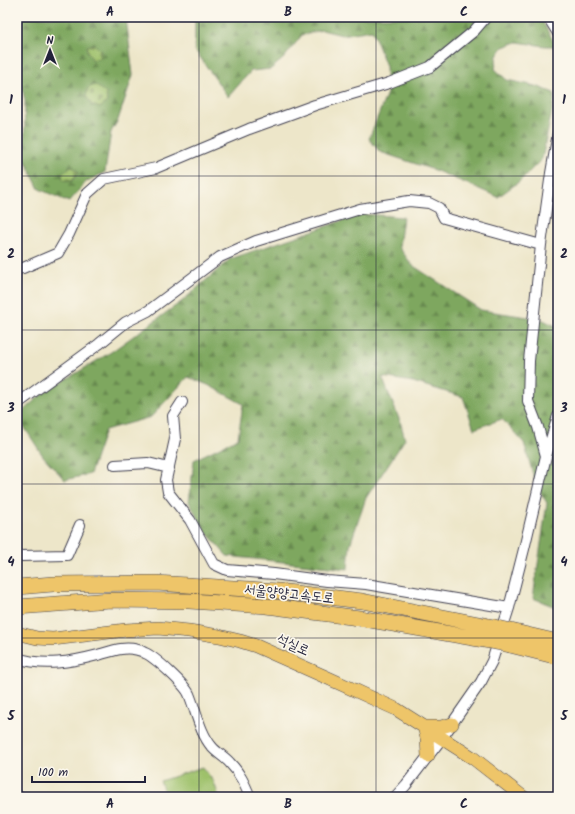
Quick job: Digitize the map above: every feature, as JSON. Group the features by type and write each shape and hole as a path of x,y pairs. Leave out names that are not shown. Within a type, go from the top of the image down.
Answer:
{"highway":[{"name":"서울양양고속도로","path":"17,587 53,584 156,583 278,591 362,601 494,626 513,638 558,657"},
{"name":"서울양양고속도로","path":"18,607 111,600 267,606 359,618 490,641 513,638 558,642"}],"main road":[{"name":"석실로","path":"17,632 37,638 53,639 126,630 158,628 219,636 256,646 396,710 473,758 523,797"},
{"path":"428,756 427,738 424,727 441,727 452,724"}],"street":[{"path":"17,269 24,268 58,253 69,234 87,194 104,179 156,168 249,129 315,105 389,83 430,67 474,31 486,17"},
{"path":"548,17 558,33"},
{"path":"546,456 538,427 528,401 529,361 550,173 558,133"},
{"path":"17,404 99,344 126,322 148,311 220,257 256,241 360,209 409,201 429,203 439,208 444,218 541,245"},
{"path":"182,402 174,416 175,439 166,480 168,492 190,520 214,564 227,570 366,584 509,608"},
{"path":"394,797 406,785 442,738 481,682 492,661 509,608 546,456 558,416"},
{"path":"116,465 148,463 169,468"},
{"path":"17,554 21,556 67,555 80,525"},
{"path":"17,658 36,662 52,663 75,660 122,649 135,649 147,653 173,676 188,693 197,719 212,747 231,764 238,773 245,783 250,797"}],"green space":[{"path":"17,17 126,17 133,75 118,120 111,132 105,172 86,182 69,202 39,189 24,158 25,101 21,83 17,81"},
{"path":"195,17 540,17 556,46 517,42 503,47 497,56 495,69 507,80 536,86 554,93 554,101 542,159 520,181 498,197 437,171 380,152 369,139 387,93 386,66 372,30 342,35 322,30 302,35 284,58 271,69 251,71 228,97 195,50"},
{"path":"94,44 101,51 100,58 93,60 87,52 87,46"},
{"path":"95,85 106,93 107,102 100,108 92,105 86,96 88,88"},
{"path":"71,166 79,172 72,181 63,180 62,174"},
{"path":"362,214 403,217 399,247 412,265 481,310 541,319 558,327 558,604 555,607 533,598 547,503 536,485 524,443 502,419 474,429 463,397 413,382 382,377 400,421 405,439 366,498 350,545 348,569 227,556 205,531 189,502 194,460 238,438 243,404 208,385 188,377 151,417 105,430 90,474 65,480 43,456 17,416 42,394 111,352 181,302 230,259"},
{"path":"203,767 214,782 219,797 166,797 160,781"}]}
